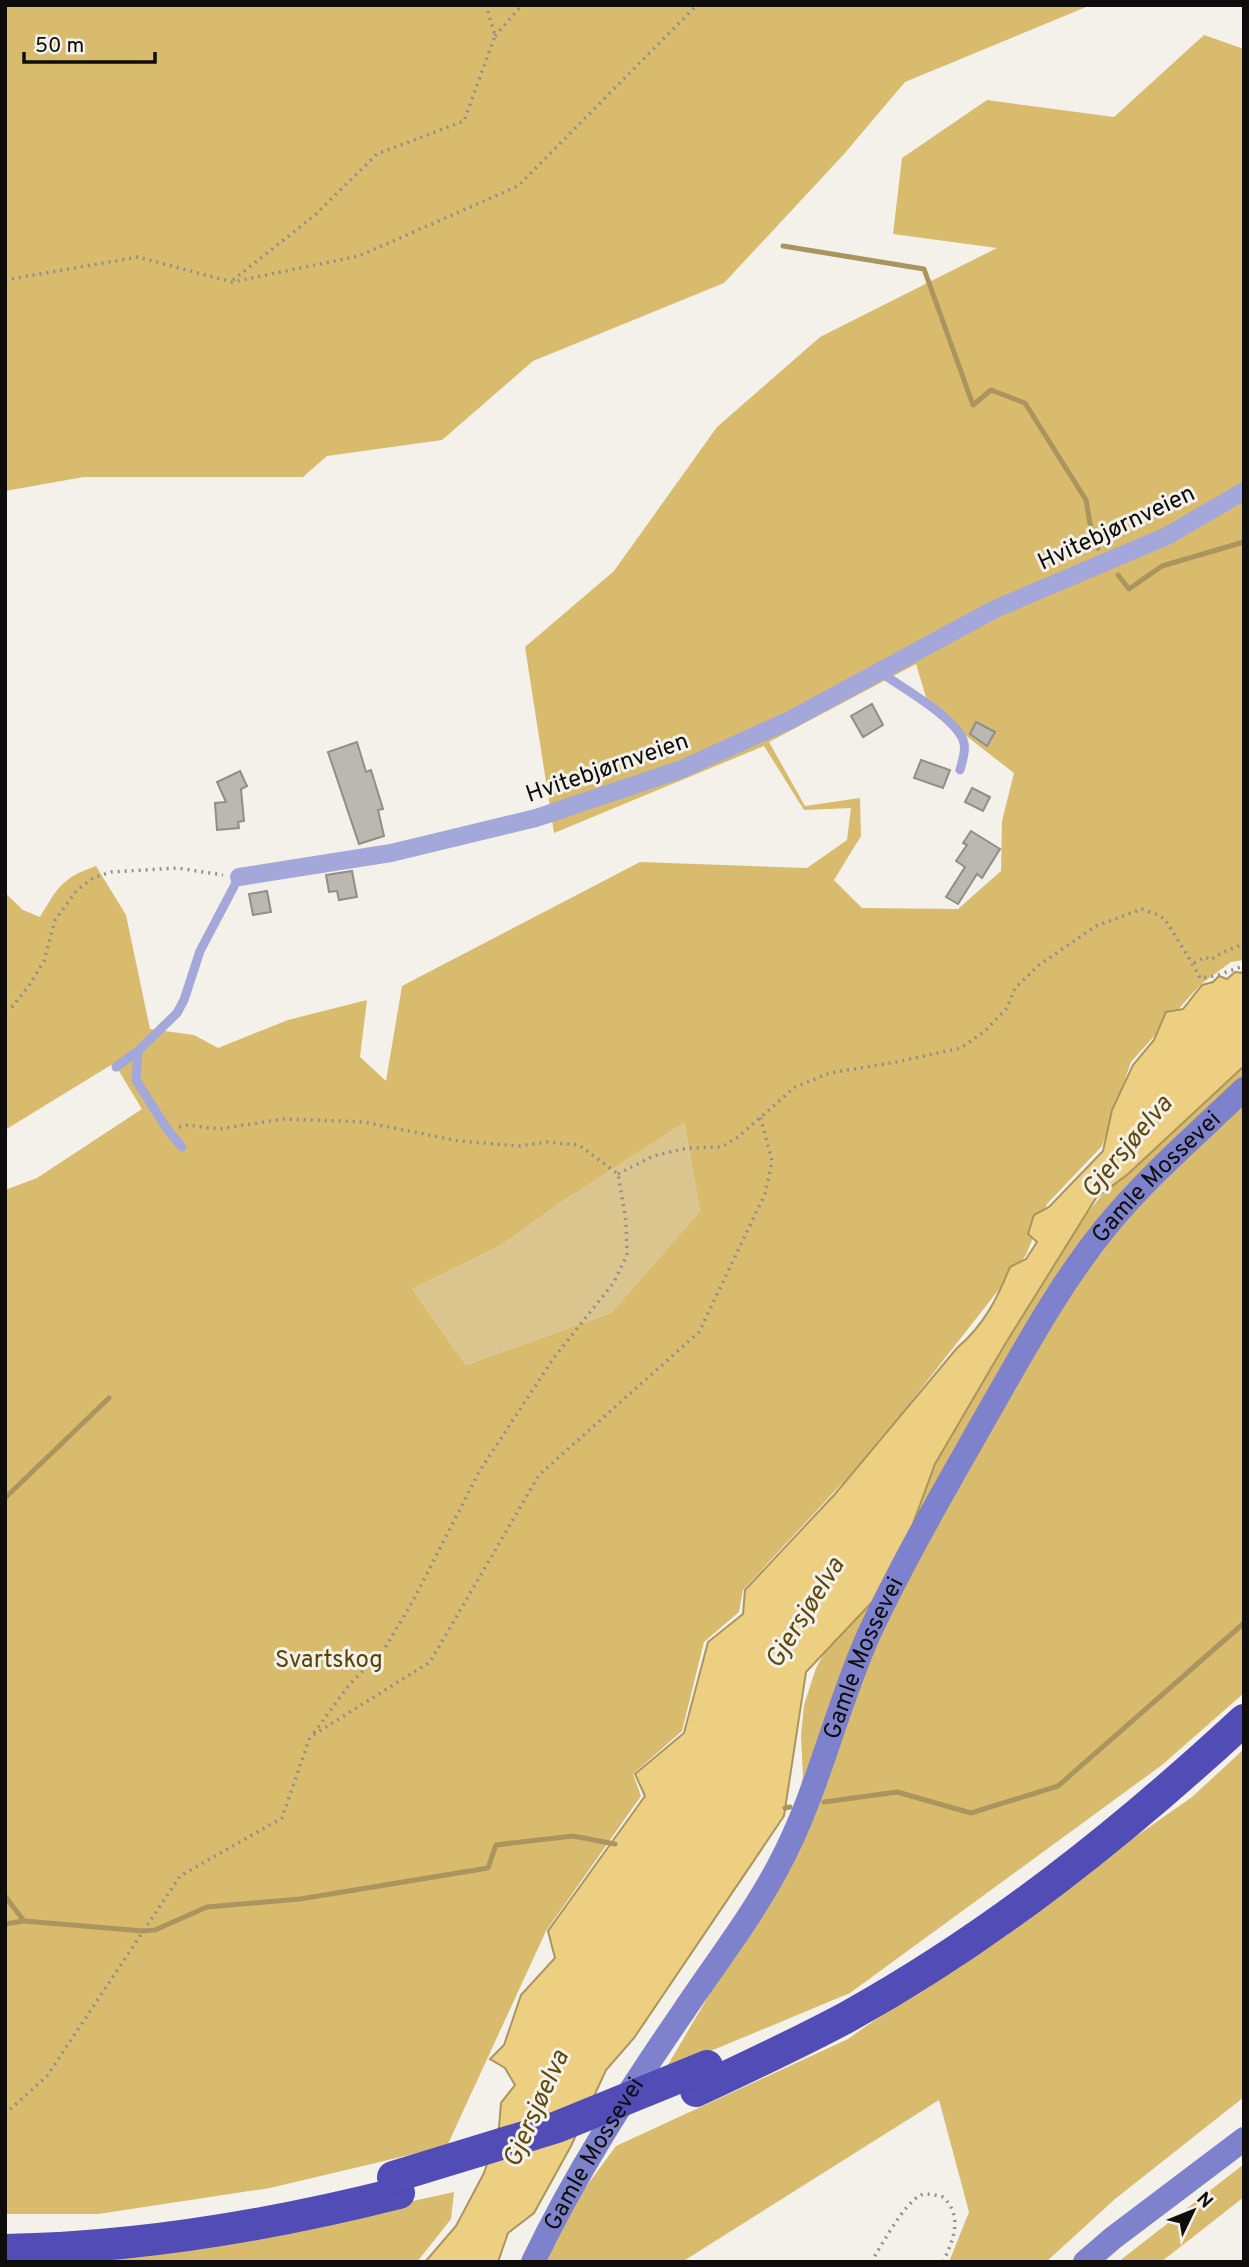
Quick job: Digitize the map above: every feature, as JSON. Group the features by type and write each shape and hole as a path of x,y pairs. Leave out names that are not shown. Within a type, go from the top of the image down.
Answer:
{"highway":[{"path":"701,2079 898,1968 1040,1873 1103,1824 1244,1700"},
{"path":"5,2250 36,2250 177,2236 338,2208 558,2127 701,2079 848,2016 975,1937 1052,1884 1125,1825 1244,1720"},
{"path":"5,2234 166,2222 396,2185"}],"main road":[{"name":"Gamle Mossevei","path":"533,2262 575,2182 623,2103 779,1866 806,1808 855,1669 888,1594 1057,1296 1091,1246 1120,1211 1244,1089"},
{"path":"1085,2262 1244,2139"}],"street":[{"name":"Hvitebjørnveien","path":"239,877 391,853 536,818 682,769 792,719 995,609 1167,536 1244,491"}],"lane":[{"path":"882,670 886,676 956,727 965,747 960,770"},
{"path":"117,1068 177,1013 200,951 239,877"},
{"path":"138,1051 136,1080 167,1129 182,1147"}],"path":[{"path":"486,5 495,36"},
{"path":"232,282 315,215 376,154 464,121 495,36 522,5"},
{"path":"5,280 138,257 232,282 359,256 518,186 697,5"},
{"path":"5,1010 13,1006 30,985 44,961 55,920 77,890 93,878 111,872 177,868 239,877"},
{"path":"618,1174 653,1156 687,1148 722,1147 738,1137 795,1087 830,1073 961,1048 985,1031 1007,1008 1015,988 1039,965 1096,926 1142,909 1164,919 1194,963 1199,978 1215,976 1244,966"},
{"path":"1194,963 1205,957 1210,960 1223,950 1233,949 1244,943"},
{"path":"310,1737 430,1661 539,1475 699,1332 765,1194 772,1161 760,1116"},
{"path":"5,2114 47,2076 180,1876 282,1818 310,1737 349,1685 385,1648 414,1599 479,1472 553,1359 614,1282 626,1255 626,1221 618,1174 579,1144 547,1142 519,1146 459,1140 364,1122 284,1119 219,1129 188,1125 167,1129"},
{"path":"871,2262 908,2206 919,2196 928,2194 943,2197 955,2212 955,2230 943,2262"}],"shaded area":[{"path":"684,1123 700,1211 611,1313 466,1365 412,1289 500,1246 560,1203"}],"green space":[{"path":"5,5 1091,5 905,82 844,154 724,283 533,361 442,440 327,456 303,477 84,477 5,491"},
{"name":"Svartskog","path":"1204,35 1244,49 1244,960 1231,962 1201,984 1131,1062 1102,1146 1047,1204 1026,1255 847,1478 743,1590 739,1612 704,1642 682,1731 633,1774 641,1796 546,1931 447,2146 270,2188 98,2214 5,2214 5,1190 37,1178 142,1109 117,1068 111,1065 5,1130 5,893 23,910 40,917 62,885 75,875 96,866 126,915 150,1029 194,1035 218,1048 288,1020 367,1000 360,1057 386,1081 402,986 640,862 807,868 847,840 851,808 804,810 764,746 554,833 525,647 614,571 717,427 820,337 997,248 893,234 902,158 987,100 1114,117","holes":["916,664 929,707 1014,773 1002,821 1001,871 958,909 862,908 834,880 861,836 860,798 805,806 769,742","684,1123 700,1211 611,1313 466,1365 412,1289 500,1246 560,1203"]},
{"path":"1244,1061 1244,1693 1162,1765 850,1993 665,2070 779,1876 803,1777 801,1736 804,1705 816,1668 963,1398 1063,1243 1101,1196"},
{"path":"1244,1749 1244,2097 1115,2199 1046,2262 949,2262 969,2212 939,2100 682,2262 545,2262 582,2192 616,2146 848,2039 1192,1797"},
{"path":"1244,2164 1244,2197 1161,2262 1118,2262"},
{"path":"454,2192 451,2219 417,2262 5,2262 276,2231"}],"water":[{"name":"Gjersjøelva","path":"1235,972 1244,973 1244,1066 1128,1174 1096,1198 1004,1346 935,1464 892,1581 806,1672 784,1816 634,2038 606,2070 571,2146 534,2213 508,2233 498,2262 425,2262 456,2226 484,2173 499,2127 501,2103 515,2085 505,2068 490,2059 504,2045 521,1995 555,1958 548,1931 645,1796 635,1774 684,1733 708,1642 743,1614 745,1590 835,1494 982,1321 995,1301 1010,1267 1026,1259 1037,1242 1028,1234 1034,1215 1049,1207 1103,1151 1112,1110 1133,1065 1154,1040 1166,1012 1183,1009 1202,985 1213,982 1219,976 1227,979"}],"building":[{"path":"872,704 883,725 863,737 851,716"},
{"path":"976,722 995,732 987,746 970,734"},
{"path":"357,742 366,772 371,770 383,809 378,810 384,836 359,844 328,752"},
{"path":"921,760 950,770 943,788 914,778"},
{"path":"240,771 247,786 241,789 244,821 238,822 239,828 217,830 215,803 226,802 217,782"},
{"path":"972,788 990,797 983,811 965,802"},
{"path":"971,831 1000,849 982,878 977,874 958,904 946,897 965,867 956,861 967,845 963,843"},
{"path":"352,871 357,897 339,900 337,891 329,892 326,875"},
{"path":"267,891 271,912 253,915 249,894"}],"waterway":[{"path":"783,246 924,269 973,405 991,390 1025,403 1086,500 1093,541 1098,548"},
{"path":"1118,575 1129,589 1162,566 1244,542"},
{"path":"5,1498 109,1398"},
{"path":"824,1802 897,1792 971,1813 1058,1786 1244,1623"},
{"path":"785,1808 790,1807"},
{"path":"5,1924 24,1921 155,1930 207,1907 300,1899 488,1868 496,1845 573,1836 615,1844"},
{"path":"5,1896 24,1921"}]}
